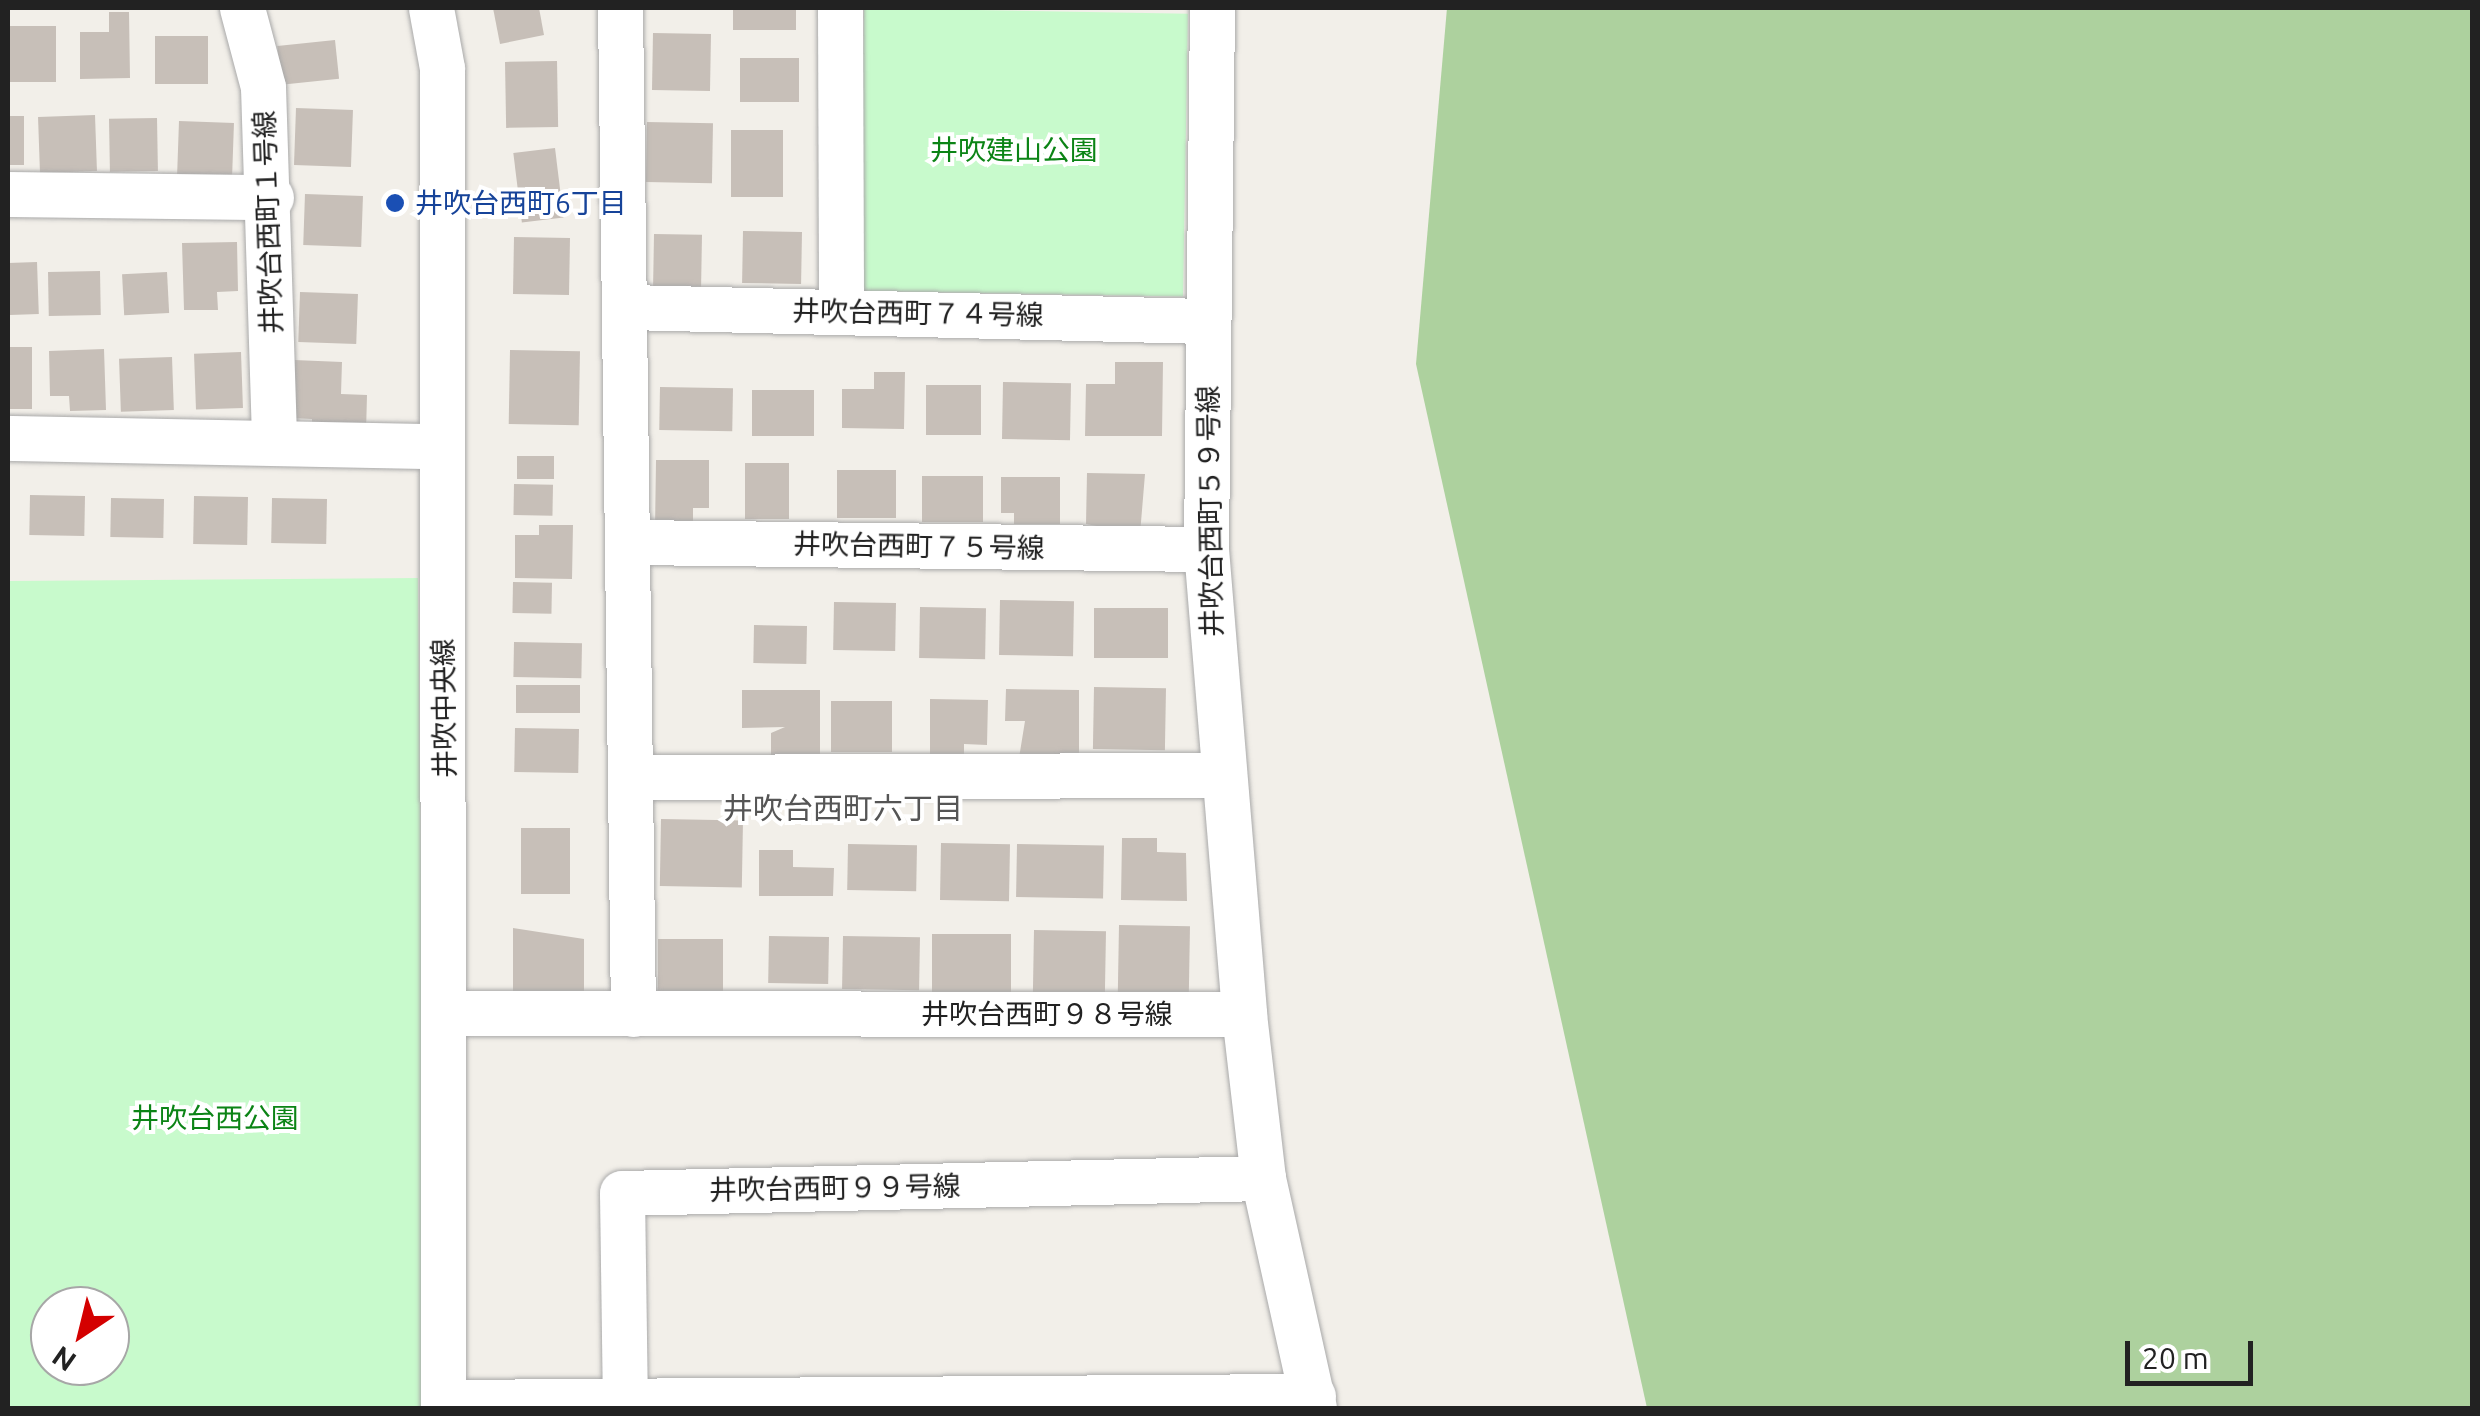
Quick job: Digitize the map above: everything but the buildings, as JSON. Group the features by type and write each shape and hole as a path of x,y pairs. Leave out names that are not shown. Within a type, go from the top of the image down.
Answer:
{"street":[{"name":"井吹台西町１号線","path":"242,8 263,87 271,197 274,440"},
{"name":"井吹中央線","path":"430,8 442,68 440,446 449,1013 443,1406"},
{"path":"620,8 632,542 633,1014"},
{"path":"840,8 841,310"},
{"name":"井吹台西町５９号線","path":"1212,8 1206,549 1219,776 1244,1014"},
{"path":"8,194 271,197"},
{"name":"井吹台西町７４号線","path":"628,307 1208,321"},
{"path":"8,438 440,446"},
{"name":"井吹台西町７５号線","path":"632,542 1206,549"},
{"path":"634,777 1219,776"},
{"name":"井吹台西町９８号線","path":"449,1013 1244,1014"},
{"path":"443,1406 1313,1402 1264,1178 1244,1014"},
{"name":"井吹台西町９９号線","path":"625,1403 622,1193 1264,1178"}],"green space":[{"name":"井吹建山公園","path":"864,8 1188,14 1183,297 859,291"},
{"path":"1447,8 2472,8 2472,1408 1647,1408 1416,364"},
{"name":"井吹台西公園","path":"418,578 426,1408 8,1408 8,581"}],"place":[{"name":"井吹台西町6丁目","path":"395,203"}],"district":[{"name":"井吹台西町六丁目","path":"843,808"}]}
